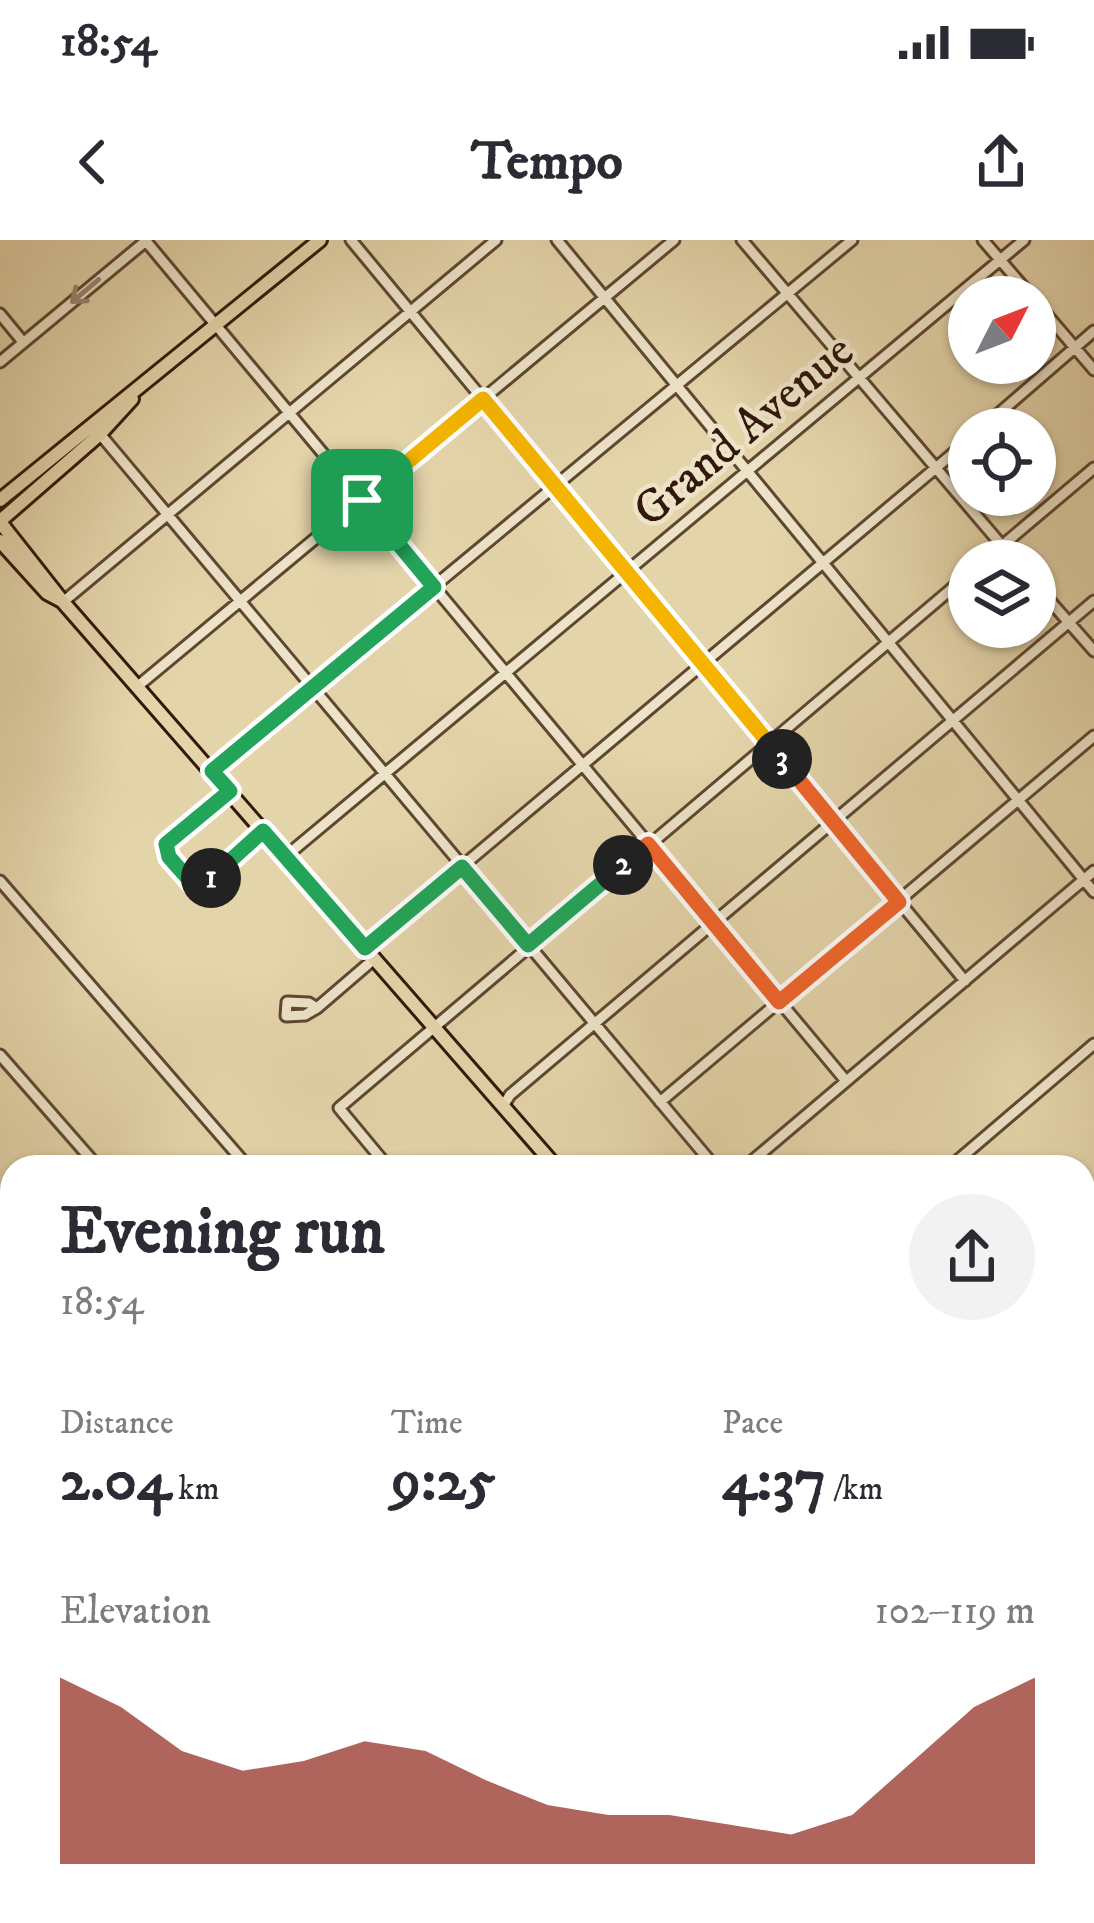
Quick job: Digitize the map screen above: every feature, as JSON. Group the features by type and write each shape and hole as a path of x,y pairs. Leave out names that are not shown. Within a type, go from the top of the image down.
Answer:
{"main road":[{"path":"0,495 320,240"},
{"path":"154,376 100,434 0,522 63,602 546,1155"},
{"path":"21,547 17,521 25,500"},
{"path":"0,541 47,593 63,602"},
{"path":"0,553 20,563"}],"street":[{"path":"0,362 146,240 846,1081"},
{"path":"351,240 965,981"},
{"path":"63,602 496,240"},
{"path":"557,240 1094,892"},
{"path":"138,686 674,240"},
{"path":"742,240 997,540"},
{"path":"212,771 852,240"},
{"path":"983,240 1014,276"},
{"name":"Grand Avenue","path":"285,857 1024,240"},
{"path":"0,314 23,342"},
{"path":"1056,325 1094,370"},
{"path":"1005,408 1094,331"},
{"path":"100,434 705,1155"},
{"path":"316,1008 462,867 948,459"},
{"path":"1009,540 1094,469"},
{"path":"378,1155 340,1108 948,592"},
{"path":"503,1106 509,1095 1094,602"},
{"path":"1056,607 1094,651"},
{"path":"660,1102 1094,736"},
{"path":"230,791 166,844 169,857 192,883 206,882 263,831"},
{"path":"759,1155 1094,871"},
{"path":"0,881 238,1155"},
{"path":"964,1155 1094,1044"},
{"path":"0,1055 87,1155"},
{"path":"0,1075 10,1067"}],"route":[{"path":"483,399 899,902 779,1002 648,844 528,945 462,867 365,948 263,831 206,882 192,883 169,857 166,844 230,791 212,771 434,587 362,500 483,399"}]}
